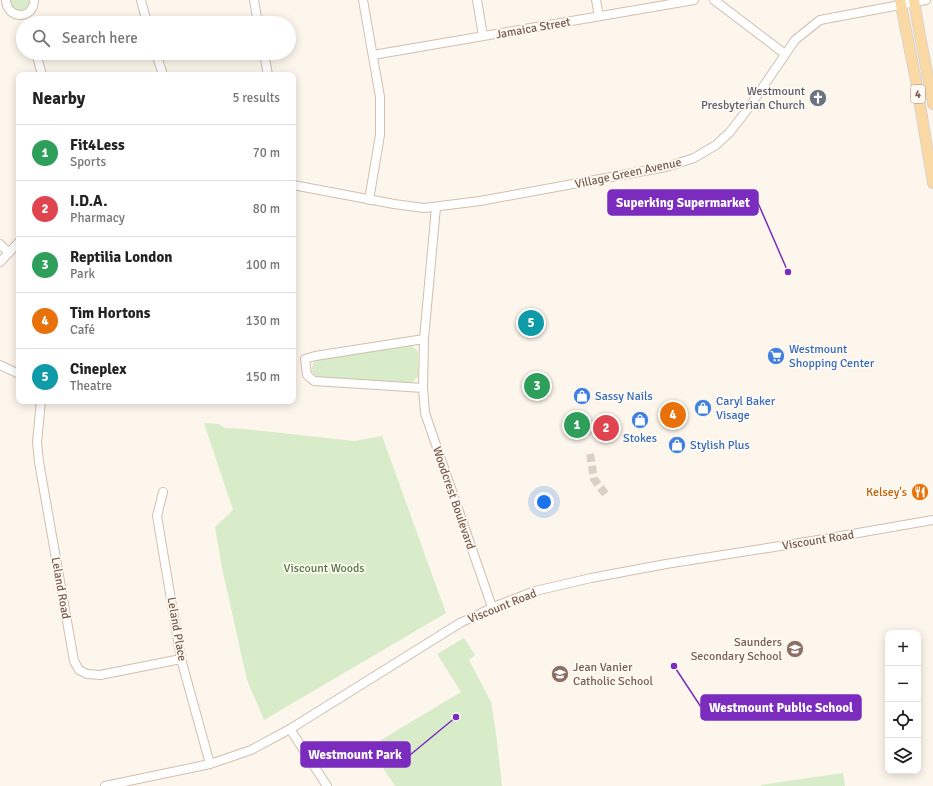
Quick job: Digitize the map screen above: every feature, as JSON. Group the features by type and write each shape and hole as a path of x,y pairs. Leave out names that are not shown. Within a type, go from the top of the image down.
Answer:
{"main road":[{"name":"4","path":"914,1 933,104"},
{"name":"4","path":"901,2 933,183"}],"street":[{"path":"6,0 8,9 15,15 20,16"},
{"path":"26,16 31,10 34,0"},
{"path":"141,0 145,16"},
{"path":"254,0 257,16"},
{"path":"362,0 380,97 380,135 369,200"},
{"path":"477,0 483,36"},
{"path":"596,0 599,16"},
{"name":"Jamaica Street","path":"372,55 694,0"},
{"path":"714,0 785,54"},
{"name":"Village Green Avenue","path":"296,187 424,208 480,201 666,167 694,158 716,145 730,132 750,106 795,40 820,20 901,2 926,0"},
{"path":"38,60 41,72"},
{"path":"158,60 162,72"},
{"path":"265,60 267,72"},
{"name":"Woodcrest Boulevard","path":"436,206 424,339 423,388 425,413 492,607"},
{"path":"0,244 9,252"},
{"path":"0,262 16,245"},
{"path":"423,388 314,381 308,375 305,359 315,356 424,339"},
{"path":"0,365 16,373"},
{"name":"Leland Road","path":"41,404 37,442 39,462 74,661 78,670 87,674 100,675 181,659"},
{"name":"Leland Place","path":"162,492 157,516 181,659 210,764"},
{"name":"Viscount Road","path":"107,786 210,764 251,750 290,729 460,623 492,607 535,591 591,578 666,564 933,520"},
{"path":"290,729 327,786"}],"green space":[{"path":"11,0 29,0 26,8 23,10 17,10 12,5"},
{"path":"410,345 418,351 418,377 411,383 323,379 316,376 312,372 315,362 326,358"},
{"name":"Viscount Woods","path":"204,423 219,424 225,428 354,441 382,436 446,613 264,720 247,680 222,568 215,527 233,510"},
{"path":"464,638 475,655 469,660 491,702 502,786 395,786 369,747 461,692 437,654"},
{"path":"843,773 845,786 761,786 761,785"}],"tunnel":[{"path":"590,454 594,479 607,496"}],"place":[{"name":"Westmount Presbyterian Church","path":"818,98"},
{"name":"Superking Supermarket","path":"788,272"},
{"name":"Cineplex","path":"531,323"},
{"name":"Westmount Shopping Center","path":"776,356"},
{"name":"Reptilia London","path":"537,386"},
{"name":"Sassy Nails","path":"582,396"},
{"name":"Caryl Baker Visage","path":"703,408"},
{"name":"Tim Hortons","path":"673,415"},
{"name":"Stokes","path":"640,420"},
{"name":"Fit4Less","path":"577,425"},
{"name":"I.D.A.","path":"606,428"},
{"name":"Stylish Plus","path":"677,445"},
{"name":"Kelsey's","path":"920,492"},
{"name":"Saunders Secondary School","path":"795,649"},
{"name":"Westmount Public School","path":"674,666"},
{"name":"Jean Vanier Catholic School","path":"560,674"},
{"name":"Westmount Park","path":"456,717"}]}
